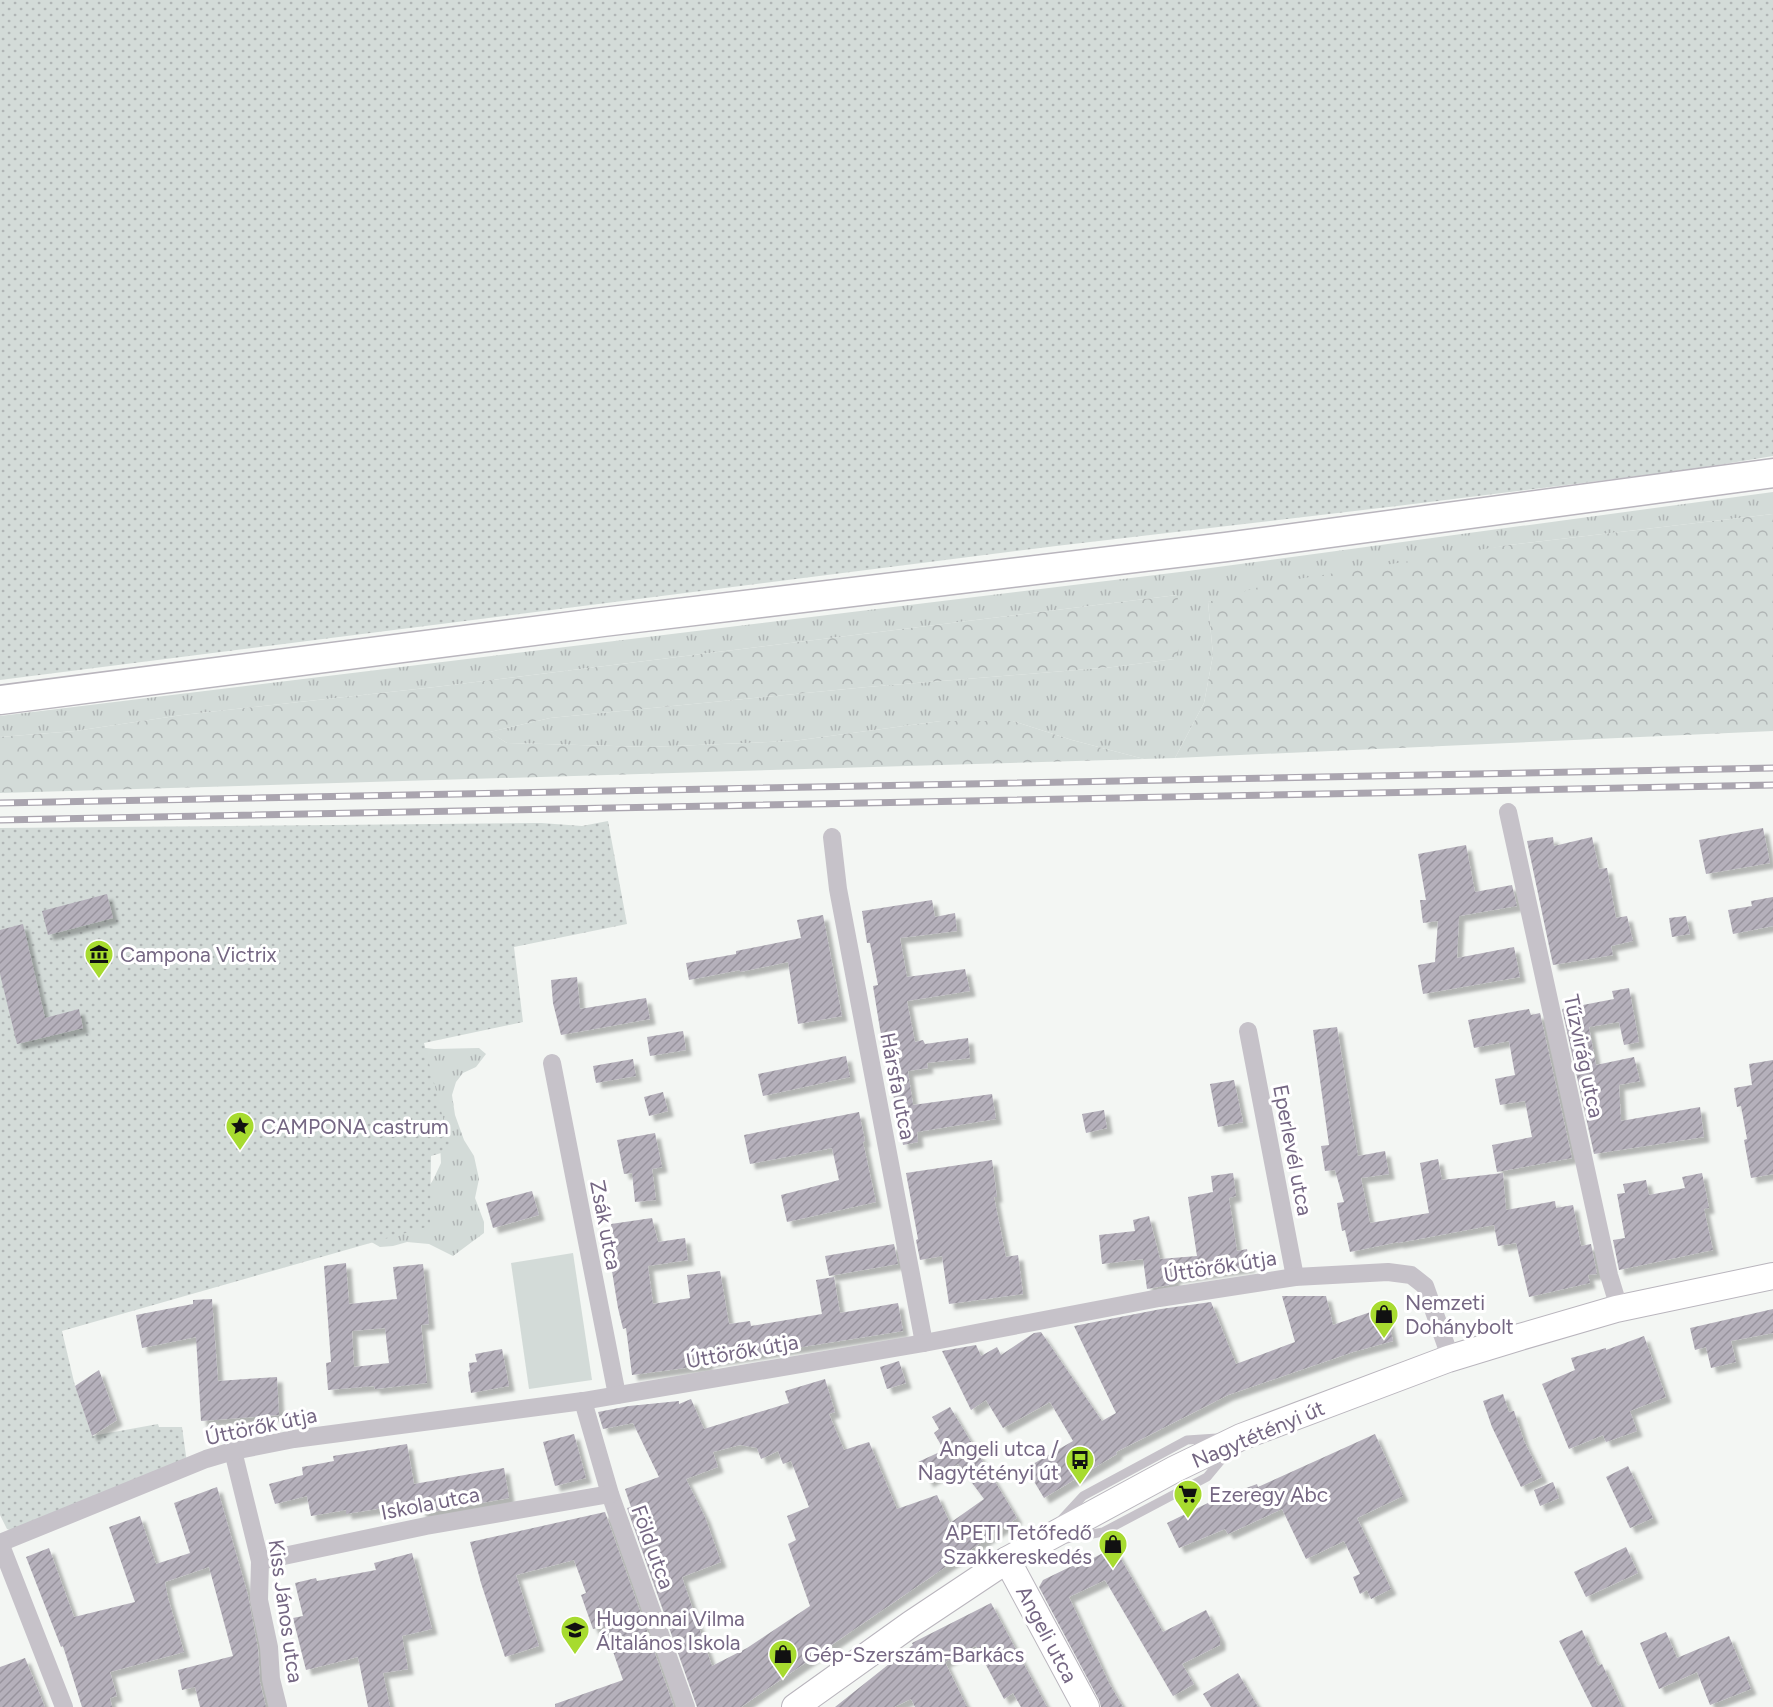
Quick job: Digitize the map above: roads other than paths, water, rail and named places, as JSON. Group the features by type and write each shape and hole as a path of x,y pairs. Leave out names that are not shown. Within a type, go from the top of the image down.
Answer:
{"main road":[{"path":"0,700 615,621 1226,547 1773,473"},
{"name":"Nagytétényi út","path":"795,1707 911,1624 1007,1560 1175,1469 1241,1437 1448,1359 1616,1309 1773,1276"},
{"name":"Angeli utca","path":"1007,1560 1086,1707"}],"street":[{"name":"Tűzvirág utca","path":"1508,812 1609,1275 1616,1298 1616,1309"},
{"name":"Hársfa utca","path":"832,837 841,900 924,1343"},
{"name":"Eperlevél utca","path":"1248,1031 1295,1277"},
{"name":"Zsák utca","path":"552,1063 616,1395"},
{"name":"Úttörők útja","path":"0,1543 206,1459 233,1451 294,1439 584,1401 924,1343 1159,1298 1295,1277 1388,1272 1411,1275 1425,1286 1447,1348 1448,1359"},
{"name":"Föld utca","path":"584,1401 610,1494 686,1707"},
{"name":"Kiss János utca","path":"233,1451 260,1561 259,1600 269,1647 271,1679 278,1707"},
{"name":"Iskola utca","path":"260,1561 426,1526 610,1494"},
{"path":"0,1543 64,1707"}],"railway":[{"path":"0,803 1773,768"},
{"path":"0,820 1773,785"}],"place":[{"name":"Campona Victrix","path":"99,980"},
{"name":"CAMPONA castrum","path":"240,1152"},
{"name":"Nemzeti Dohánybolt","path":"1384,1340"},
{"name":"Angeli utca / Nagytétényi út","path":"1080,1486"},
{"name":"Ezeregy Abc","path":"1188,1520"},
{"name":"APETI Tetőfedő Szakkereskedés","path":"1113,1570"},
{"name":"Hugonnai Vilma Általános Iskola","path":"575,1656"},
{"name":"Gép-Szerszám-Barkács","path":"783,1680"}]}
